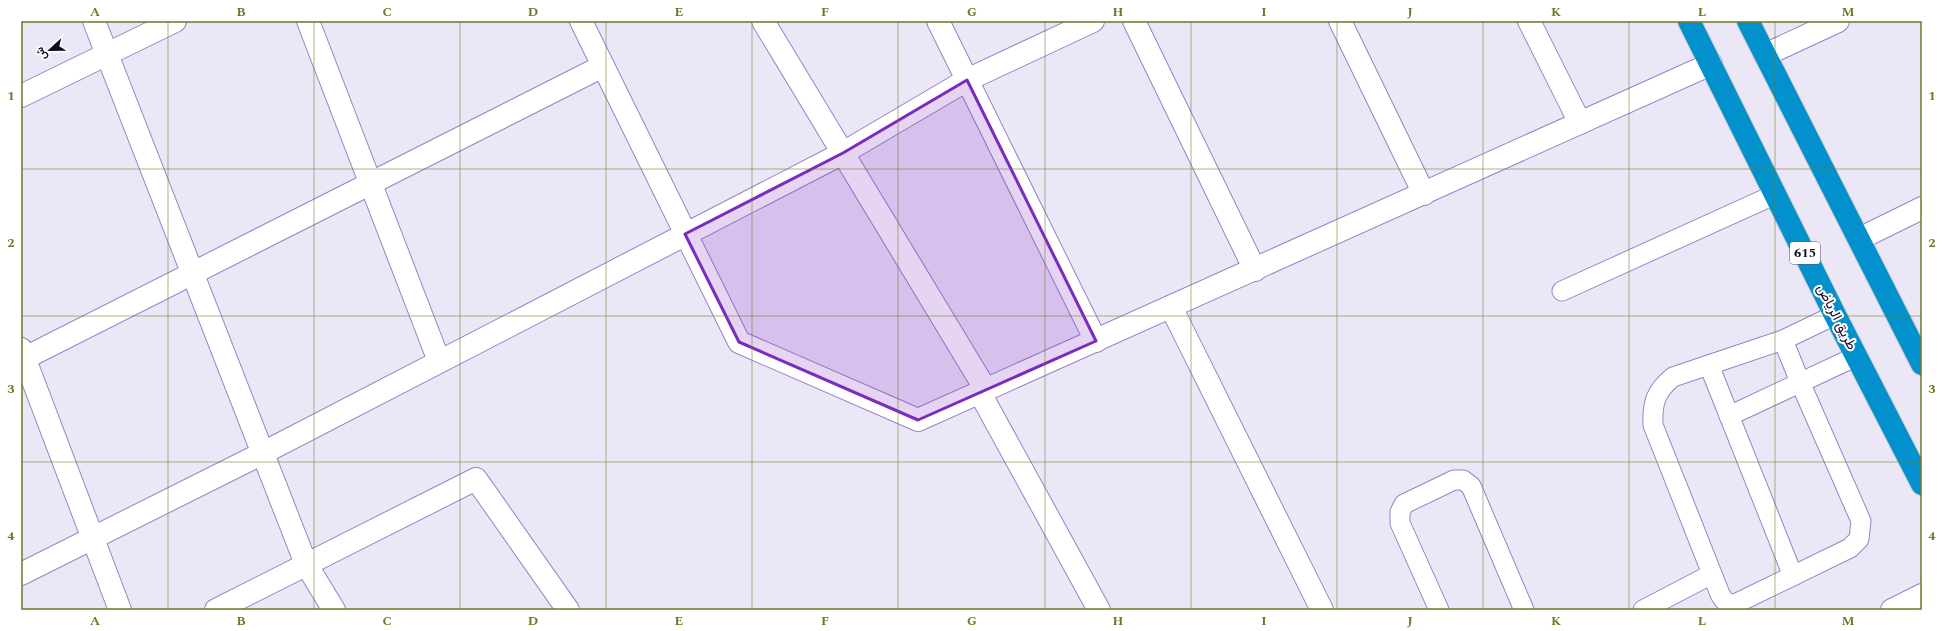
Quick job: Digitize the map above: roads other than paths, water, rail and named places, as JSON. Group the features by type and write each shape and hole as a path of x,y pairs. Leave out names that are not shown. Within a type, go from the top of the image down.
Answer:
{"highway":[{"name":"طريق الرياض","path":"1689,21 1835,315 1922,484"},
{"path":"1754,23 1765,55 1922,364"}],"street":[{"path":"94,21 306,564 334,610"},
{"path":"21,96 175,21"},
{"path":"308,21 439,361"},
{"path":"581,21 739,342 918,420 1711,64"},
{"path":"763,21 843,153 983,392 1099,610"},
{"path":"938,21 1096,341"},
{"path":"21,574 263,453 843,153 967,80 1093,21"},
{"path":"1134,21 1255,270"},
{"path":"1340,21 1424,194"},
{"path":"1529,21 1580,123"},
{"path":"1765,55 1838,21"},
{"path":"120,610 22,356 193,273 603,66"},
{"path":"1859,239 1922,208"},
{"path":"1171,307 1322,610"},
{"path":"216,610 476,478 568,610"},
{"path":"1892,610 1922,595"}],"lane":[{"path":"1562,291 1776,194"},
{"path":"1783,340 1861,521 1859,539 1850,548 1735,604 1729,604 1724,601 1720,594 1653,424 1652,406 1664,385 1673,377 1783,340 1835,315"},
{"path":"1729,416 1857,356"},
{"path":"1708,365 1792,576"},
{"path":"1438,610 1400,523 1400,512 1404,504 1454,480 1463,480 1471,486 1524,610"},
{"path":"1643,610 1712,574"}]}
